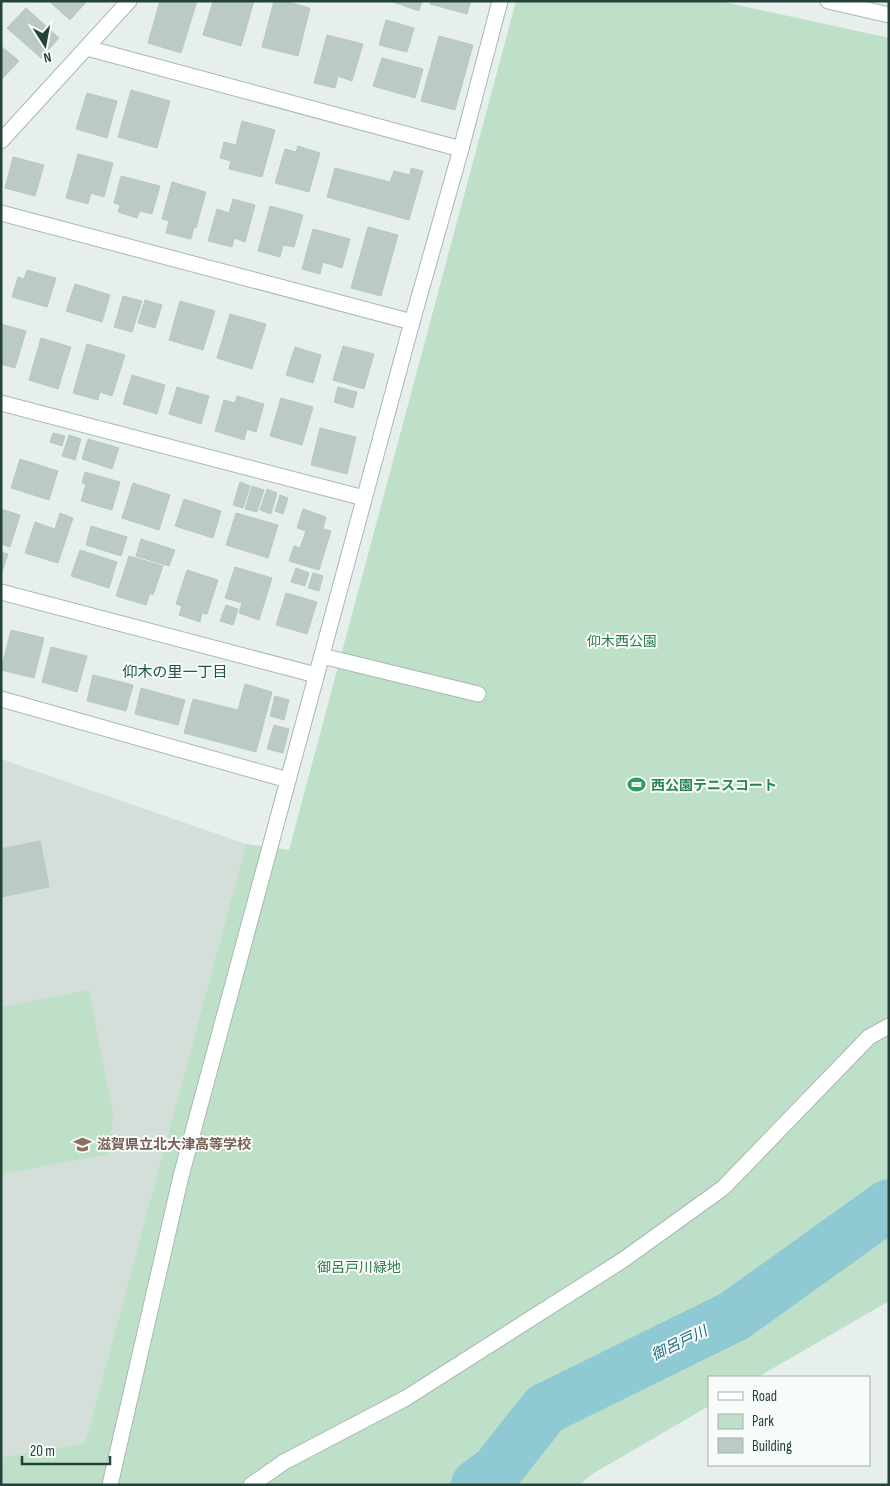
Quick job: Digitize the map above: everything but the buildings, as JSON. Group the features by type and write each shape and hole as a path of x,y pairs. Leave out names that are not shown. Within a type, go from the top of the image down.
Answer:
{"street":[{"path":"1,141 129,1"},
{"path":"110,1485 181,1176 500,1"},
{"path":"828,1 889,15"},
{"path":"87,48 461,149"},
{"path":"1,213 412,322"},
{"path":"1,403 364,498"},
{"path":"1,592 316,675"},
{"path":"322,656 478,694"},
{"path":"1,699 288,780"},
{"path":"251,1485 284,1462 406,1398 623,1260 722,1188 869,1037 889,1026"}],"shaded area":[{"name":"滋賀県立北大津高等学校","path":"1,759 246,844 85,1443 1,1457"}],"green space":[{"path":"516,1 719,1 889,38 889,1301 760,1376 708,1376 708,1407 594,1473 579,1485 1,1485 1,1457 85,1443 246,844 289,850"},
{"path":"89,990 113,1114 109,1154 1,1174 1,1007"}],"waterway":[{"name":"御呂戸川","path":"477,1485 496,1471 545,1409 734,1316 889,1205"}],"place":[{"name":"西公園テニスコート","path":"637,785"},
{"name":"滋賀県立北大津高等学校","path":"83,1144"}],"district":[{"name":"仰木の里一丁目","path":"175,672"}],"park label":[{"name":"仰木西公園","path":"622,641"},
{"name":"御呂戸川緑地","path":"359,1267"}]}
